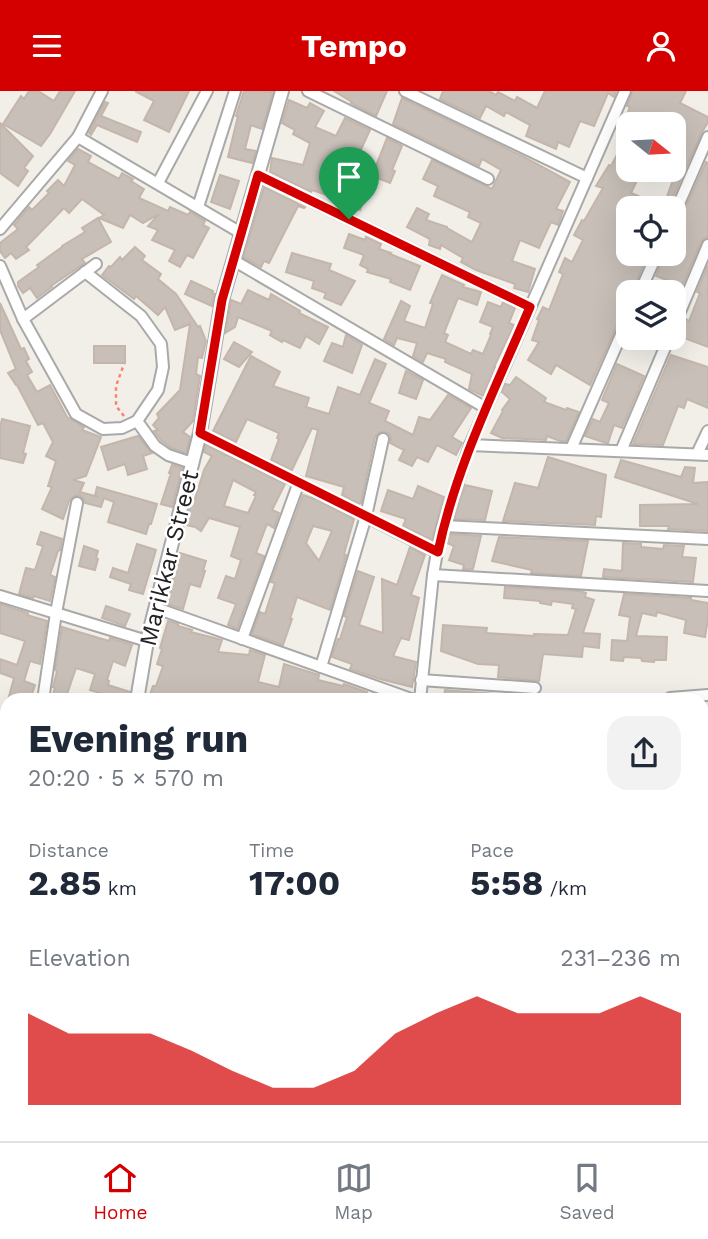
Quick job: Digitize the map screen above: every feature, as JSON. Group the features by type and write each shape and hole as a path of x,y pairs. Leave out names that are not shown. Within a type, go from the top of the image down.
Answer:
{"street":[{"path":"0,229 78,137 102,91"},
{"path":"158,183 207,91"},
{"path":"198,207 235,91"},
{"name":"Marikkar Street","path":"138,693 147,641 200,433 222,300 282,91"},
{"path":"308,91 488,179"},
{"path":"405,91 587,178"},
{"path":"420,693 433,575 443,526 470,445 625,91"},
{"path":"78,137 241,233"},
{"path":"682,196 708,137"},
{"path":"258,175 530,307"},
{"path":"686,298 708,246"},
{"path":"233,260 486,408"},
{"path":"23,319 96,264"},
{"path":"0,266 23,319 76,414 103,429 122,428 133,423 158,390 163,367 161,344 141,316 85,272"},
{"path":"571,449 616,346"},
{"path":"621,451 664,350"},
{"path":"133,423 155,446 168,455 192,463"},
{"path":"470,445 703,455 708,431"},
{"path":"200,433 438,552"},
{"path":"321,667 366,516 383,439"},
{"path":"242,639 299,482"},
{"path":"44,693 77,503"},
{"path":"443,526 708,539"},
{"path":"433,575 708,591"},
{"path":"0,596 147,641"},
{"path":"156,608 394,693"},
{"path":"421,680 535,688"}],"path":[{"path":"124,364 116,386 117,406 133,423"}],"building":[{"path":"29,91 38,91 54,101 60,91 75,91 41,146 3,124 21,96 24,99"},
{"path":"135,91 189,91 169,132 144,120 154,101"},
{"path":"244,91 273,92 262,129 251,125 245,149 256,151 252,163 228,157"},
{"path":"334,91 387,91 376,116"},
{"path":"443,91 489,91 496,95 498,92 515,101 517,97 537,108 545,91 616,91 614,97 608,93 594,126 580,121 569,147 558,142 556,149 526,136 530,125 506,112 504,116 486,106 480,118 440,99"},
{"path":"633,91 686,91 680,103 708,117 708,122 686,168 686,112 628,112 630,107 627,106"},
{"path":"402,98 570,182 556,209 563,211 558,225 551,222 539,248 520,240 512,261 535,269 528,292 461,262 463,258 441,245 440,249 429,245 430,239 407,227 417,208 429,214 426,220 447,227 472,242 481,223 468,217 470,212 434,196 438,186 423,179 432,160 492,189 501,170 482,159 479,166 393,124"},
{"path":"289,100 307,108 310,103 324,111 315,127 336,136 345,118 370,130 358,156 343,149 334,171 370,183 360,210 341,204 342,200 312,190 311,192 270,172 272,158 303,165 310,143 293,134 295,130 282,123"},
{"path":"105,102 108,103 101,116 141,132 137,142 97,125 91,135 89,133"},
{"path":"0,123 33,156 24,168 28,171 18,186 0,173"},
{"path":"387,138 402,146 392,170 395,171 390,183 372,176"},
{"path":"78,149 91,156 88,162 119,179 122,173 133,179 131,181 144,189 139,198 168,211 170,207 188,215 190,212 205,221 203,225 209,228 193,258 187,255 180,267 169,261 175,250 152,240 158,230 148,226 159,214 143,223 130,215 123,228 99,218 104,215 82,199 69,213 64,208 26,247 29,250 16,259 11,253 5,258 0,251 0,243 18,229 14,225 29,207 32,210 49,193 47,191 58,180 64,186 75,165 68,161"},
{"path":"616,157 616,182 636,182 631,193 638,196 616,196 616,266 643,266 637,280 616,280 616,327 590,385 556,365 551,374 528,360 539,342 532,340 539,320 537,319 543,307 549,310 563,274 559,272 565,258 572,262 583,240 574,235 603,188 596,186"},
{"path":"706,162 708,237 701,242 685,280 666,280 656,276 660,266 686,266 686,207"},
{"path":"220,175 239,181 230,209 211,202"},
{"path":"672,182 680,182 673,196 667,196"},
{"path":"264,187 305,207 298,206 269,263 264,261 261,267 243,257"},
{"path":"98,218 111,242 82,259 85,263 37,298 30,288 23,293 18,282 62,246 85,232 82,228"},
{"path":"349,234 365,240 366,237 381,244 379,249 420,266 410,290 390,282 391,279 367,272 368,269 360,265 364,255 344,248"},
{"path":"135,247 145,256 142,260 161,274 158,279 176,294 198,327 200,326 206,341 202,358 198,357 196,374 200,376 193,421 183,432 190,437 186,453 161,440 153,425 159,418 157,414 180,390 190,324 175,330 165,307 158,315 136,296 134,299 102,275 109,266 120,257 122,260"},
{"path":"292,253 331,264 329,270 355,281 341,305 324,298 326,293 312,288 314,281 286,272"},
{"path":"708,265 708,347 686,339 686,319 689,321 700,293 697,292"},
{"path":"442,275 464,285 463,287 481,292 477,305 458,298 444,333 448,335 445,342 471,354 473,350 483,354 491,335 493,327 480,322 488,302 501,307 503,302 515,308 509,323 514,325 483,396 469,389 472,374 445,362 446,359 427,353 423,362 413,356 417,343 397,338 394,345 384,339 401,301 410,306 404,321 425,328 433,304 430,303"},
{"path":"191,281 213,291 215,294 212,306 185,294"},
{"path":"248,290 269,300 271,294 300,311 299,313 328,327 319,344 306,336 300,348 283,340 282,342 270,335 272,331 238,317 235,327 225,333 231,300 241,304"},
{"path":"0,303 21,349 24,348 29,359 26,361 32,372 27,375 37,392 50,385 67,417 84,427 82,430 101,437 86,476 73,480 84,483 80,492 95,496 97,487 157,504 146,534 108,522 114,502 104,498 101,507 85,503 79,495 74,496 69,501 63,519 42,509 52,487 48,486 56,461 46,456 53,442 43,423 38,425 8,373 16,369 0,330"},
{"path":"346,335 362,345 352,373 324,361 332,343 343,347"},
{"path":"234,342 252,352 239,367 224,359"},
{"path":"94,346 125,346 125,363 94,363"},
{"path":"671,355 708,367 708,408 687,399 684,408 678,406 663,445 633,444"},
{"path":"251,356 280,372 273,386 309,398 306,407 329,414 338,387 360,395 375,359 386,364 369,403 389,411 385,421 413,435 419,417 430,420 448,395 471,408 452,437 462,443 456,455 437,445 428,462 417,457 412,466 399,460 404,450 390,443 391,437 388,433 380,432 375,437 359,504 342,495 344,487 306,476 318,430 312,428 292,470 271,460 279,433 247,419 236,442 213,431"},
{"path":"617,364 644,376 622,428 614,425 606,443 585,436 593,419 600,422 609,403 602,400"},
{"path":"406,371 423,380 416,399 399,393"},
{"path":"516,377 546,398 544,402 579,412 566,441 547,436 546,440 502,438 491,433 510,399 502,392 505,384 510,385"},
{"path":"2,419 30,426 23,463 0,458"},
{"path":"138,436 152,453 143,456 147,469 128,475 125,464 108,470 101,447"},
{"path":"206,445 285,484 272,510 279,513 274,528 267,524 256,553 264,556 237,629 228,625 236,604 218,598 226,576 235,579 241,560 231,556 240,527 209,518 201,531 186,525 192,498 195,499 204,470 212,456 204,452","holes":["233,480 256,492 248,513 224,506"]},
{"path":"548,457 606,475 601,517 596,516 595,525 503,521 515,483 538,488"},
{"path":"621,460 681,477 685,467 695,468 693,483 708,482 708,531 668,529 669,526 640,526 640,505 698,504 615,477"},
{"path":"172,465 182,468 172,507 161,504"},
{"path":"465,485 492,491 485,520 454,519"},
{"path":"418,486 444,497 432,540 403,526 406,519 381,511 388,490 413,499"},
{"path":"303,495 354,519 330,610 297,597 283,645 252,634 260,612 265,614 275,583 271,582","holes":["313,526 332,531 319,561 306,543"]},
{"path":"41,532 62,539 50,575 55,577 50,601 19,594 26,568 35,570 43,546 37,544"},
{"path":"449,534 481,536 473,569 463,569 464,565 449,560 454,546 447,543"},
{"path":"499,537 588,541 581,576 531,573 532,570 492,561"},
{"path":"623,543 663,549 664,545 684,546 682,557 696,558 693,582 603,577 604,569 622,571"},
{"path":"137,544 156,550 143,594 129,590 131,584 110,577 113,568 128,573"},
{"path":"84,546 98,551 95,570 79,566"},
{"path":"410,547 425,555 411,595 419,598 409,640 401,638 393,656 416,662 412,687 350,669 352,664 332,657 347,617 344,616 358,571 374,577 359,625 383,633 382,579 397,585"},
{"path":"180,553 206,561 200,587 190,584 183,609 167,604"},
{"path":"505,587 586,593 585,597 594,600 583,633 600,634 599,648 583,646 582,657 543,654 539,681 498,677 499,665 478,664 441,651 443,625 487,628 486,633 568,635 576,609 572,608 573,604 552,601 551,605 540,601 504,598"},
{"path":"624,594 691,598 708,603 705,637 684,633 686,620 657,612 656,616 642,613 636,636 667,637 666,660 654,662 624,657 623,661 611,660 612,640 627,641 630,617 619,615"},
{"path":"0,604 47,621 40,664 30,661 24,681 35,685 32,693 10,693 14,678 0,673 0,659 17,665 25,641 0,633"},
{"path":"106,606 130,614 125,626 102,618"},
{"path":"168,621 192,630 191,632 222,640 218,652 249,655 250,650 265,655 258,682 279,687 284,664 319,675 318,680 343,686 344,684 367,692 150,693 163,666 157,664 162,649 160,648"},
{"path":"62,627 132,645 125,666 113,661 107,680 108,685 130,693 100,693 90,690 95,674 76,668 67,693 53,693"},
{"path":"445,690 482,693 444,693"}],"route":[{"path":"258,175 349,219 530,307 470,445 443,526 438,552 200,433 222,300 258,175"}]}
